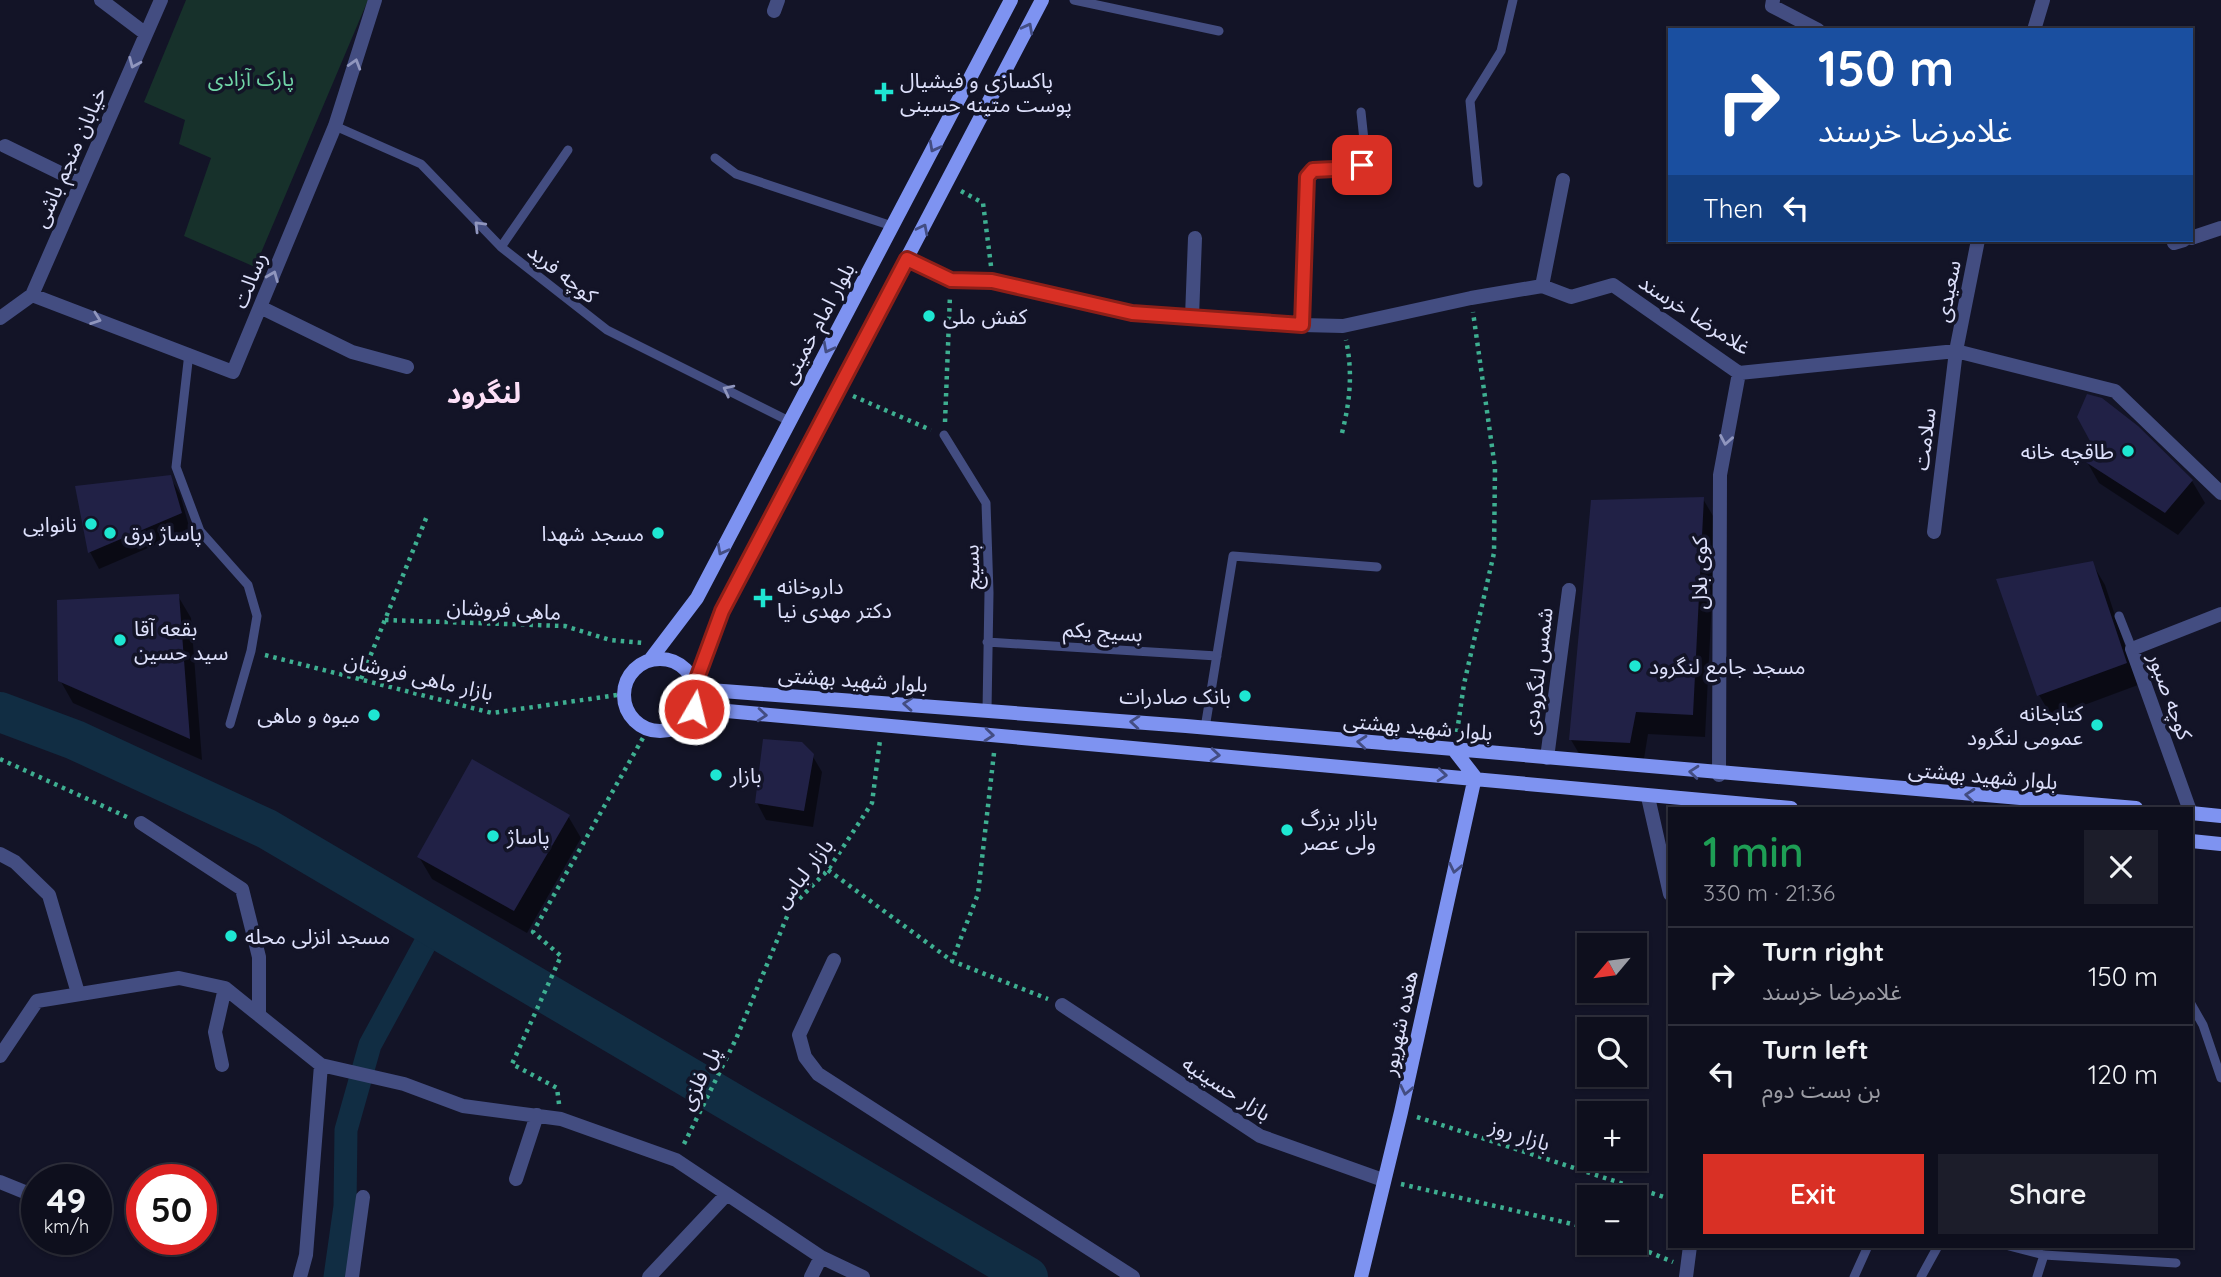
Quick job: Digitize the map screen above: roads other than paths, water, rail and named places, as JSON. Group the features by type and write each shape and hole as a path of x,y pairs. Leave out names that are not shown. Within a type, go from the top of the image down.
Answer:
{"main road":[{"name":"بلوار امام خمینی","path":"650,660 697,598 1012,0"},
{"path":"696,687 689,672 678,663 664,659 650,660 631,673 624,694 631,715 648,729 659,731 680,726 694,709 696,687 722,611 1042,0"},
{"name":"بلوار شهید بهشتی","path":"696,687 2123,807"},
{"name":"بلوار شهید بهشتی","path":"694,709 1475,777 1756,807"},
{"path":"1454,750 1475,777"},
{"name":"هفده شهریور","path":"1361,1277 1401,1112 1475,777"},
{"path":"2193,811 2221,816"},
{"path":"2193,841 2221,844"}],"street":[{"path":"101,0 146,34"},
{"name":"خیابان منجم باشی","path":"32,295 161,0"},
{"name":"رسالت","path":"32,295 233,372 335,126 375,0"},
{"path":"1773,0 1772,6 1814,28"},
{"path":"2035,28 2043,0"},
{"path":"5,146 81,183"},
{"path":"1542,286 1563,180"},
{"path":"2193,237 2221,228"},
{"path":"1192,317 1195,238"},
{"name":"سعیدی","path":"1956,351 1978,242"},
{"name":"غلامرضا خرسند","path":"907,259 951,280 992,281 1132,313 1302,325 1343,326 1471,298 1542,286 1571,297 1612,285 1739,373 1956,351 2115,391 2220,490"},
{"path":"0,318 32,295"},
{"path":"260,307 352,352 407,367"},
{"name":"سلامت","path":"1934,532 1956,351"},
{"name":"کوی بلال","path":"1719,775 1720,475 1739,373"},
{"name":"شمس لنگرودی","path":"1547,758 1569,590"},
{"name":"کوچه صبور","path":"2189,807 2132,649 2221,614"},
{"path":"1648,797 1668,885"},
{"path":"141,823 242,889 259,957 260,1014"},
{"path":"0,854 15,862 49,895 78,993"},
{"path":"834,960 799,1035 805,1057 818,1074 1133,1277"},
{"path":"0,1056 37,1001 179,978 225,988 321,1065 404,1084 463,1106 561,1119 676,1160 821,1257 863,1277"},
{"path":"222,1065 215,1032 225,988"},
{"name":"بازار حسینیه","path":"1062,1005 1260,1136 1383,1180"},
{"path":"300,1277 306,1255 321,1065"},
{"path":"516,1179 537,1115"},
{"path":"0,1182 21,1191"},
{"path":"649,1277 727,1194"},
{"path":"352,1277 363,1197"},
{"path":"1683,1274 1690,1248"},
{"path":"811,1277 821,1257"}],"lane":[{"path":"1074,0 1219,31"},
{"path":"1478,183 1469,101 1501,51 1513,0"},
{"path":"1302,325 1307,177 1313,170 1356,168 1362,165 1366,159 1361,112"},
{"name":"کوچه فرید","path":"335,126 422,164 501,247 607,330 789,421"},
{"path":"501,247 568,150"},
{"path":"715,158 736,174 892,226"},
{"path":"189,354 176,467 200,531 248,585 257,616 251,651 230,724"},
{"name":"بسیج","path":"944,435 986,503 989,593 987,710"},
{"path":"1205,728 1233,556 1377,567"},
{"path":"2119,616 2132,649"},
{"name":"بسیج یکم","path":"987,642 1217,656"},
{"path":"2193,1008 2203,1025 2221,1078"},
{"path":"1854,1277 1867,1248"},
{"path":"1921,1277 1937,1248"},
{"path":"2017,1248 2044,1255 2176,1263"},
{"path":"2038,1277 2044,1255"}],"waterway":[{"path":"0,712 75,740 267,829 1028,1277"},
{"path":"335,1277 345,1206 346,1130 370,1045 433,929"}],"place":[{"name":"پاکسازی و فیشیال پوست متینه حسینی","path":"884,92"},
{"name":"کفش ملی","path":"929,316"},
{"name":"طاقچه خانه","path":"2128,451"},
{"name":"نانوایی","path":"91,524"},
{"name":"پاساژ برق","path":"110,533"},
{"name":"مسجد شهدا","path":"658,533"},
{"name":"داروخانه دکتر مهدی نیا","path":"763,598"},
{"name":"بقعه آقا سید حسین","path":"120,640"},
{"name":"مسجد جامع لنگرود","path":"1635,666"},
{"name":"بانک صادرات","path":"1245,696"},
{"name":"میوه و ماهی","path":"374,715"},
{"name":"کتابخانه عمومی لنگرود","path":"2097,725"},
{"name":"بازار","path":"716,775"},
{"name":"بازار بزرگ ولی عصر","path":"1287,830"},
{"name":"پاساژ","path":"493,836"},
{"name":"مسجد انزلی محله","path":"231,936"}],"district":[{"name":"لنگرود","path":"484,392"}],"park label":[{"name":"پارک آزادی","path":"251,78"}]}
